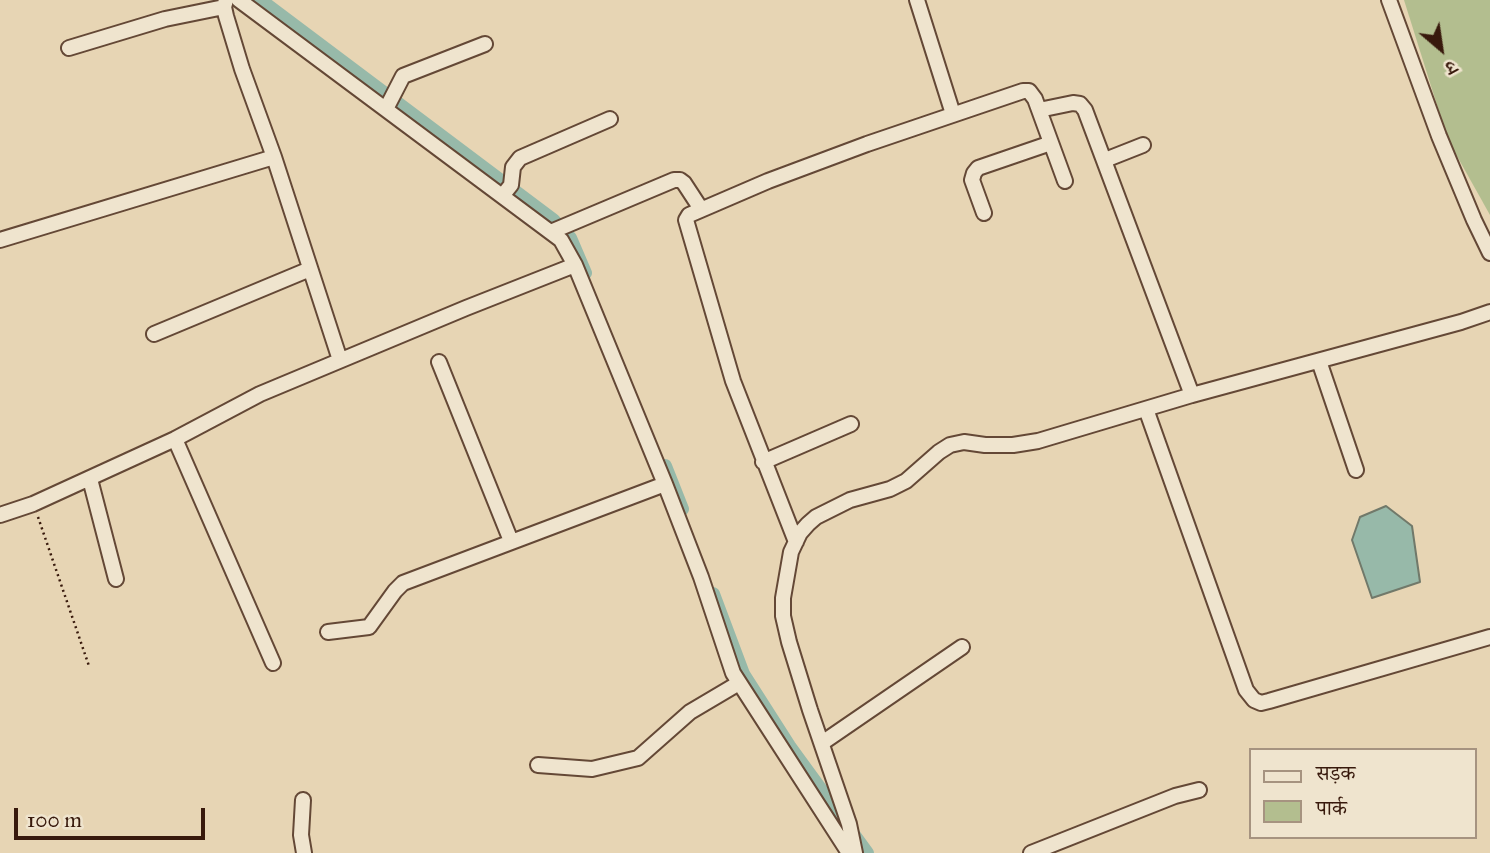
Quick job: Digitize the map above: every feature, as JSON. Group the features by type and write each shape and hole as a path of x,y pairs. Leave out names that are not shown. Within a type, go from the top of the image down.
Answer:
{"street":[{"path":"239,0 390,101 558,229 665,484 739,683 853,851"},
{"path":"917,0 953,114"},
{"path":"1388,0 1439,136 1490,253"},
{"path":"69,48 225,4 242,69 274,157 340,360"},
{"path":"390,101 403,76 485,44"},
{"path":"796,542 733,381 686,220 692,212 867,144 1023,91 1032,93 1065,181"},
{"path":"1039,110 1073,103 1080,104 1085,110 1192,396"},
{"path":"507,190 513,167 520,158 610,118"},
{"path":"984,213 972,180 978,168 1051,143"},
{"path":"1105,160 1143,145"},
{"path":"0,240 274,157"},
{"path":"558,229 674,180 684,183 701,209"},
{"path":"0,515 90,479 175,439 260,394 575,265"},
{"path":"154,334 310,269"},
{"path":"853,851 849,824 789,642 783,616 791,552 800,533 816,517 850,500 890,489 906,481 950,445 964,442 985,445 1025,444 1461,323 1490,312"},
{"path":"1319,361 1356,470"},
{"path":"439,362 511,541"},
{"path":"1146,409 1246,690 1254,699 1261,703 1269,702 1490,636"},
{"path":"763,462 851,424"},
{"path":"175,439 272,663"},
{"path":"90,479 116,579"},
{"path":"328,632 369,627 403,583 665,484"},
{"path":"822,743 962,647"},
{"path":"538,765 592,769 638,758 690,712 739,683"},
{"path":"1031,853 1175,796 1199,790"},
{"path":"303,800 301,835 304,853"}],"path":[{"path":"33,504 89,666"}],"green space":[{"path":"1404,0 1490,0 1490,215 1448,140"}],"shaded area":[{"path":"1386,506 1412,526 1420,582 1372,598 1352,540 1360,517"}],"waterway":[{"path":"260,0 553,220 570,238 585,273"},
{"path":"665,466 682,509"},
{"path":"713,594 743,674 789,746 867,853"}]}
